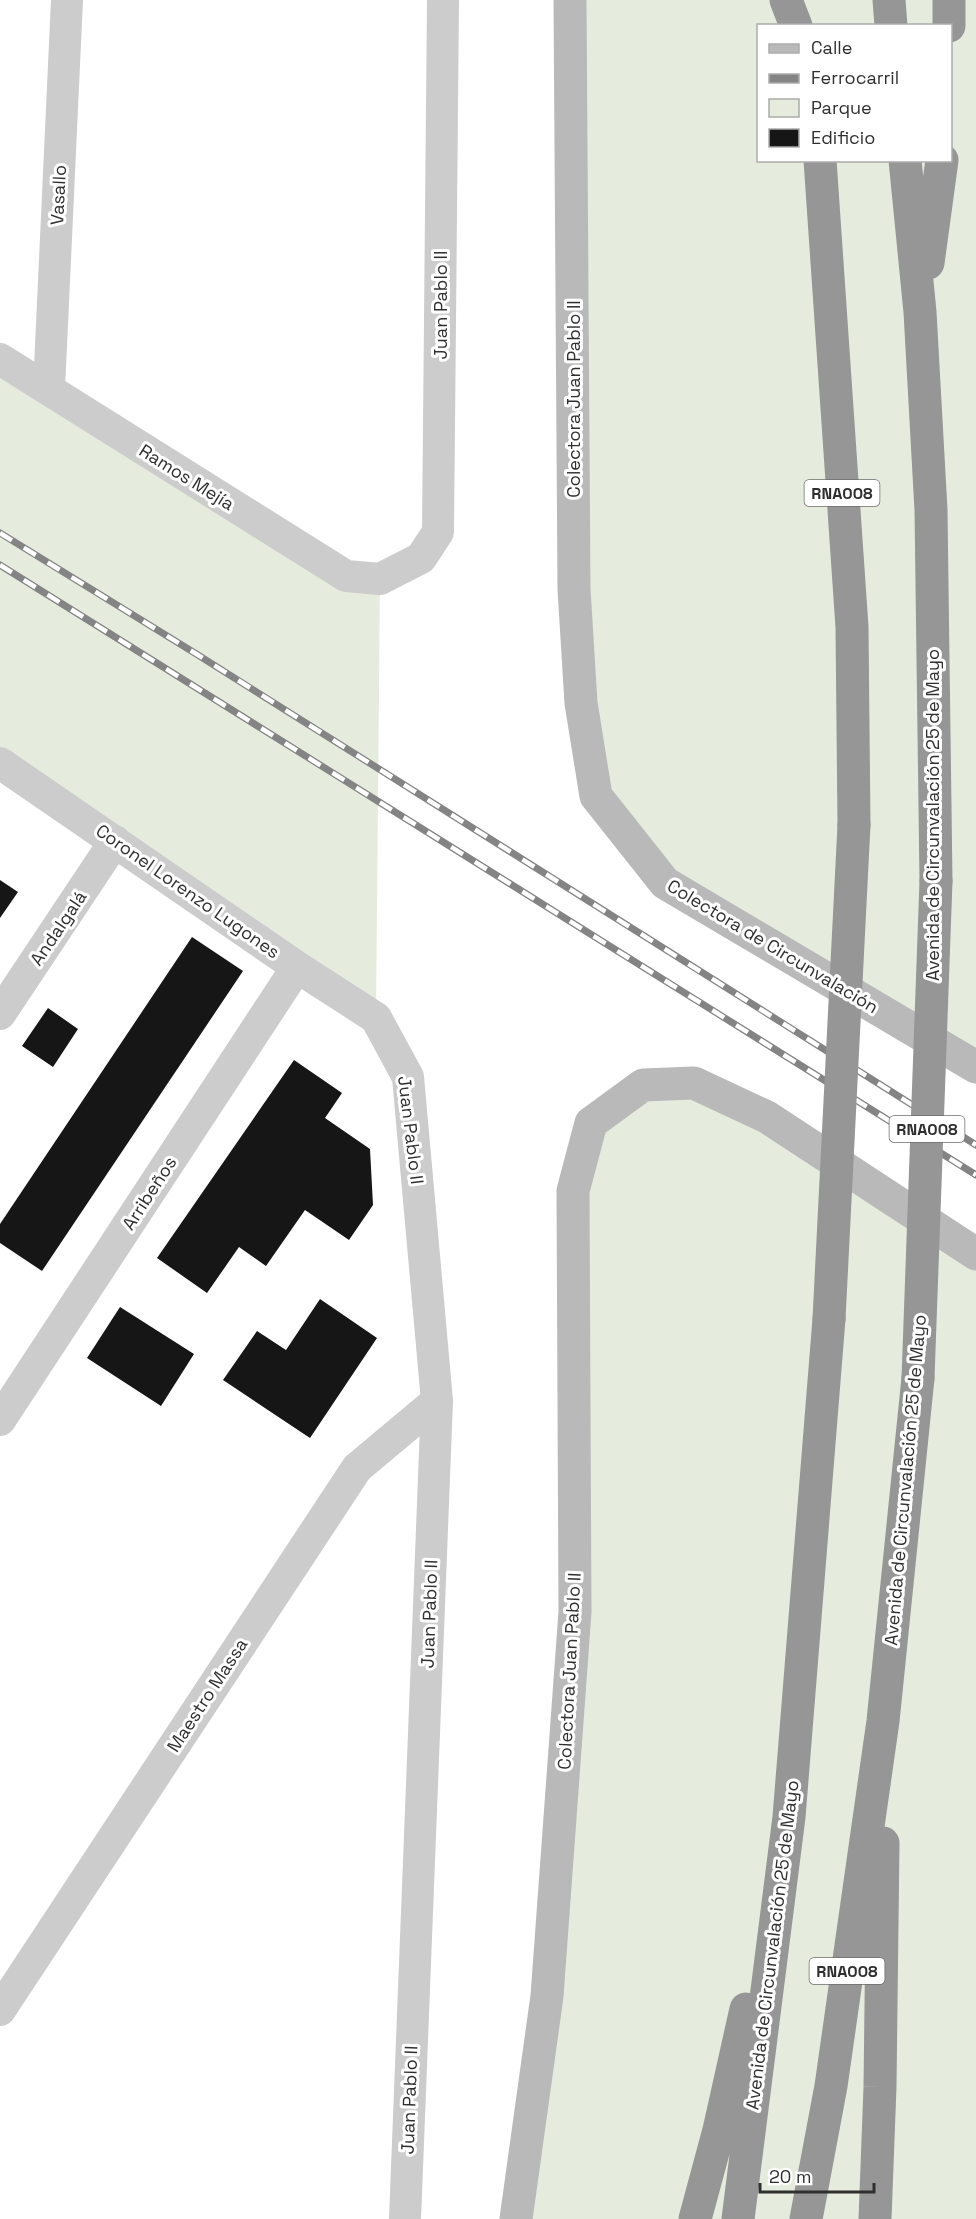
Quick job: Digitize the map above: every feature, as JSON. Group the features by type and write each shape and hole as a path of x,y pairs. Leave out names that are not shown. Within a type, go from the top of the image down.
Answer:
{"highway":[{"path":"786,0 795,24"},
{"path":"804,0 808,24"},
{"path":"889,0 891,24"},
{"path":"949,24 950,0"},
{"name":"Avenida de Circunvalación 25 de Mayo","path":"738,2219 789,1817 829,1319 854,825 852,627 820,162"},
{"name":"Avenida de Circunvalación 25 de Mayo","path":"806,2219 831,2086 883,1721 918,1378 936,881 931,510 920,312 905,162"},
{"path":"920,312 942,162"},
{"path":"875,2219 880,2087 883,1721"},
{"path":"695,2219 719,2130 789,1817"}],"main road":[{"name":"Colectora Juan Pablo II","path":"570,0 574,589 581,703 596,796"},
{"name":"Colectora de Circunvalación","path":"596,796 665,883 976,1067"},
{"name":"Colectora Juan Pablo II","path":"516,2219 547,1996 575,1612 573,1191 591,1124 643,1085 693,1083 767,1117 976,1254"}],"street":[{"name":"Vasallo","path":"49,390 67,0"},
{"name":"Juan Pablo II","path":"380,579 421,558 438,532 442,0"},
{"name":"Ramos Mejía","path":"0,359 346,576 380,579"},
{"name":"Coronel Lorenzo Lugones","path":"0,763 297,967 376,1018"},
{"name":"Andalgalá","path":"0,1014 115,842"},
{"name":"Arribeños","path":"0,1420 297,967"},
{"name":"Juan Pablo II","path":"376,1018 408,1077 437,1401 405,2219"},
{"name":"Maestro Massa","path":"0,2010 357,1468 437,1401"}],"green space":[{"path":"570,0 976,0 976,1067 665,883 596,796"},
{"path":"0,359 380,579 376,1018 0,763"},
{"path":"694,1083 976,1254 976,2219 516,2219 547,1996 591,1123"}],"building":[{"path":"0,880 18,892 0,918"},
{"path":"192,937 243,971 42,1271 0,1243 0,1224"},
{"path":"48,1008 78,1029 53,1067 22,1046"},
{"path":"294,1060 342,1093 325,1118 370,1149 373,1205 349,1240 305,1210 266,1266 239,1247 207,1293 157,1258"},
{"path":"320,1299 377,1338 310,1438 223,1380 257,1331 286,1350"},
{"path":"120,1307 194,1354 161,1406 87,1358"}],"railway":[{"path":"0,533 198,655 976,1145"},
{"path":"0,565 976,1175"}]}
